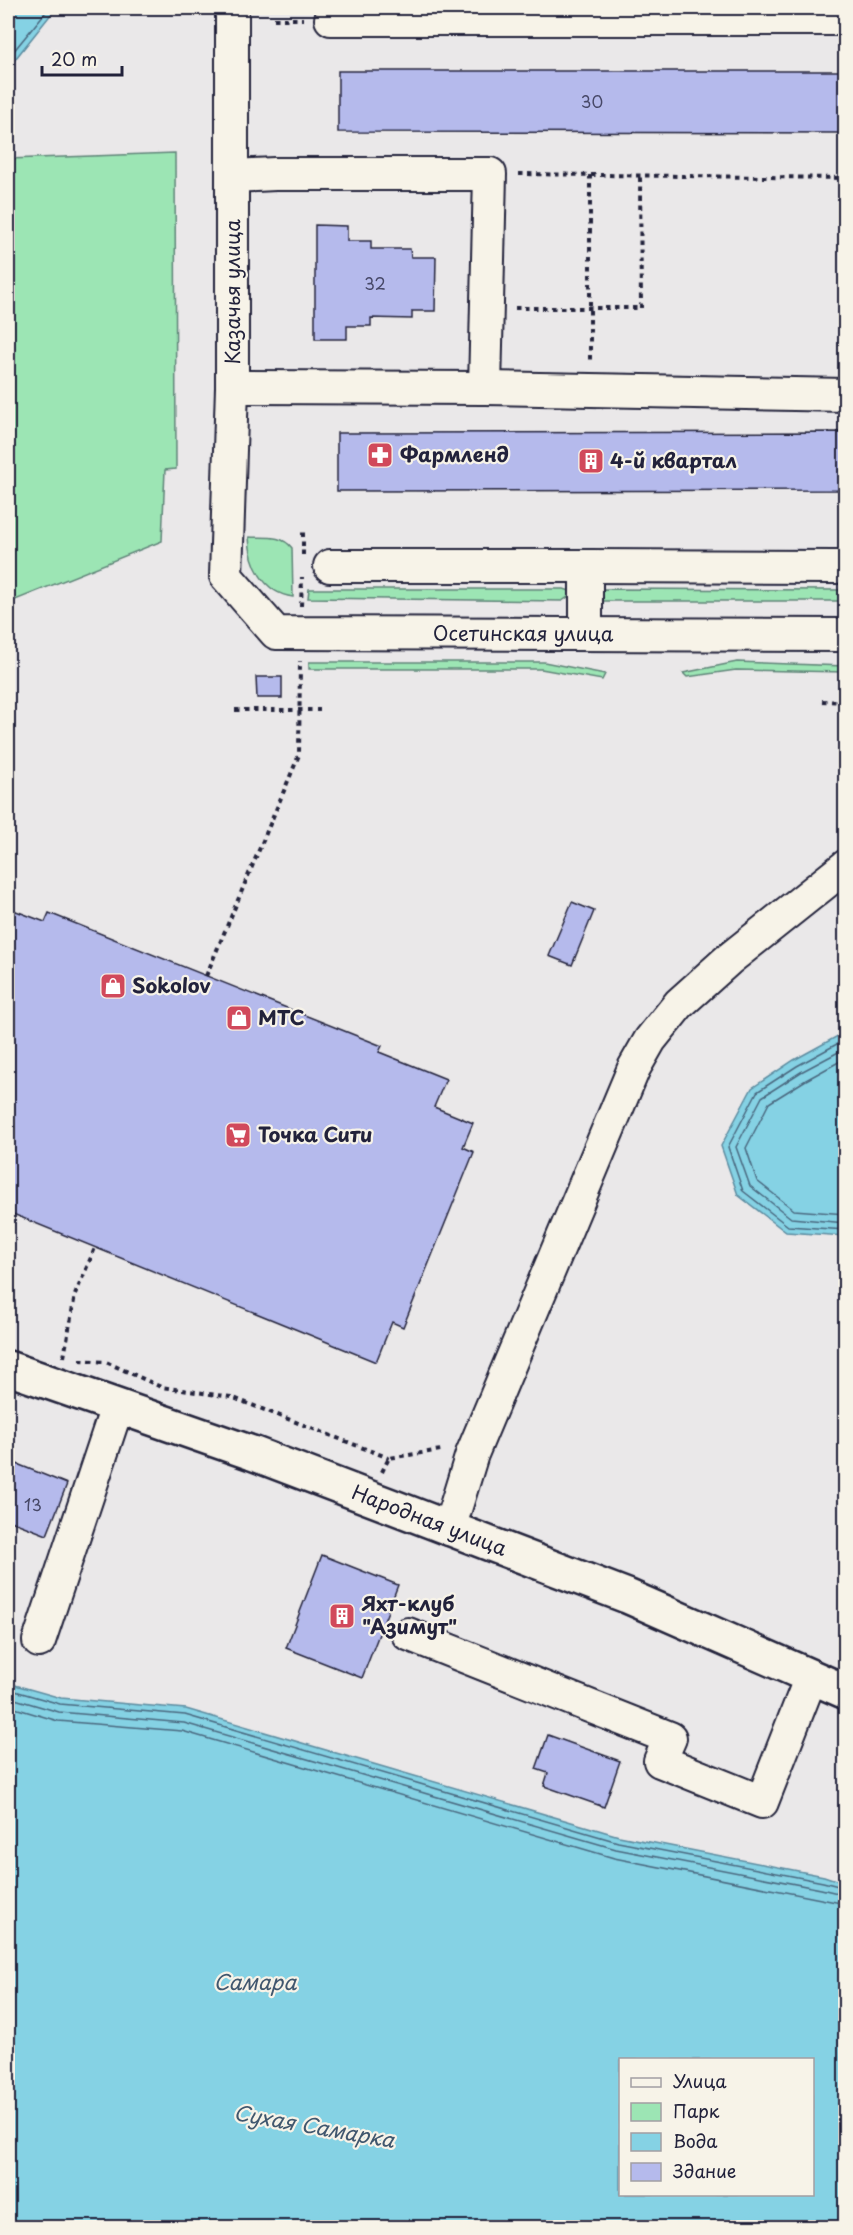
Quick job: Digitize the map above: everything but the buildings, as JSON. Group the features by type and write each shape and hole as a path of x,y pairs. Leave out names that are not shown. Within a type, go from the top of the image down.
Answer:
{"main road":[{"name":"Народная улица","path":"8,1368 252,1453 627,1596 846,1692"}],"street":[{"name":"Казачья улица","path":"226,576 232,387 234,176 232,8"},
{"path":"331,19 512,13 846,19"},
{"path":"234,176 490,174 486,388"},
{"path":"232,387 486,388 846,395"},
{"path":"586,566 586,634"},
{"path":"311,568 837,567"},
{"name":"Осетинская улица","path":"226,576 276,633 846,635"},
{"path":"449,1529 472,1454 639,1058 680,1004 728,960 846,866"},
{"path":"39,1641 117,1407"},
{"path":"408,1634 670,1738 660,1761 762,1802 811,1677"}],"path":[{"path":"490,174 846,178"},
{"path":"590,175 590,390"},
{"path":"488,308 641,308 640,175"},
{"path":"206,976 298,755 301,633 311,568 303,528"},
{"path":"822,701 846,702"},
{"path":"235,710 320,710"},
{"path":"63,1358 75,1295 95,1248"},
{"path":"57,1357 106,1362 161,1387 231,1397 389,1458 441,1450"},
{"path":"370,1498 389,1458"}],"green space":[{"path":"175,153 176,469 165,470 162,541 8,603 8,159"},
{"path":"249,537 278,539 292,548 293,597 274,590 260,576 252,557"},
{"path":"309,589 564,589 570,591 571,595 562,601 308,598"},
{"path":"601,589 846,590 845,601 601,601"},
{"path":"309,662 544,662 605,674 602,680 541,669 309,669"},
{"path":"737,662 845,666 845,672 736,670 687,677 683,673"}],"water":[{"path":"8,8 56,8 8,68"},
{"path":"845,1032 845,1236 786,1232 738,1195 721,1146 752,1088 794,1060"},
{"name":"Самара","path":"8,1683 61,1698 186,1709 619,1836 824,1876 845,1883 845,2227 8,2227"}],"place":[{"name":"Фармленд","path":"380,455"},
{"name":"4-й квартал","path":"591,461"},
{"name":"Sokolov","path":"113,986"},
{"name":"МТС","path":"239,1018"},
{"name":"Точка Сити","path":"238,1135"},
{"name":"Яхт-клуб \"Азимут\"","path":"342,1616"}],"water label":[{"name":"Сухая Самарка","path":"314,2127"}]}
